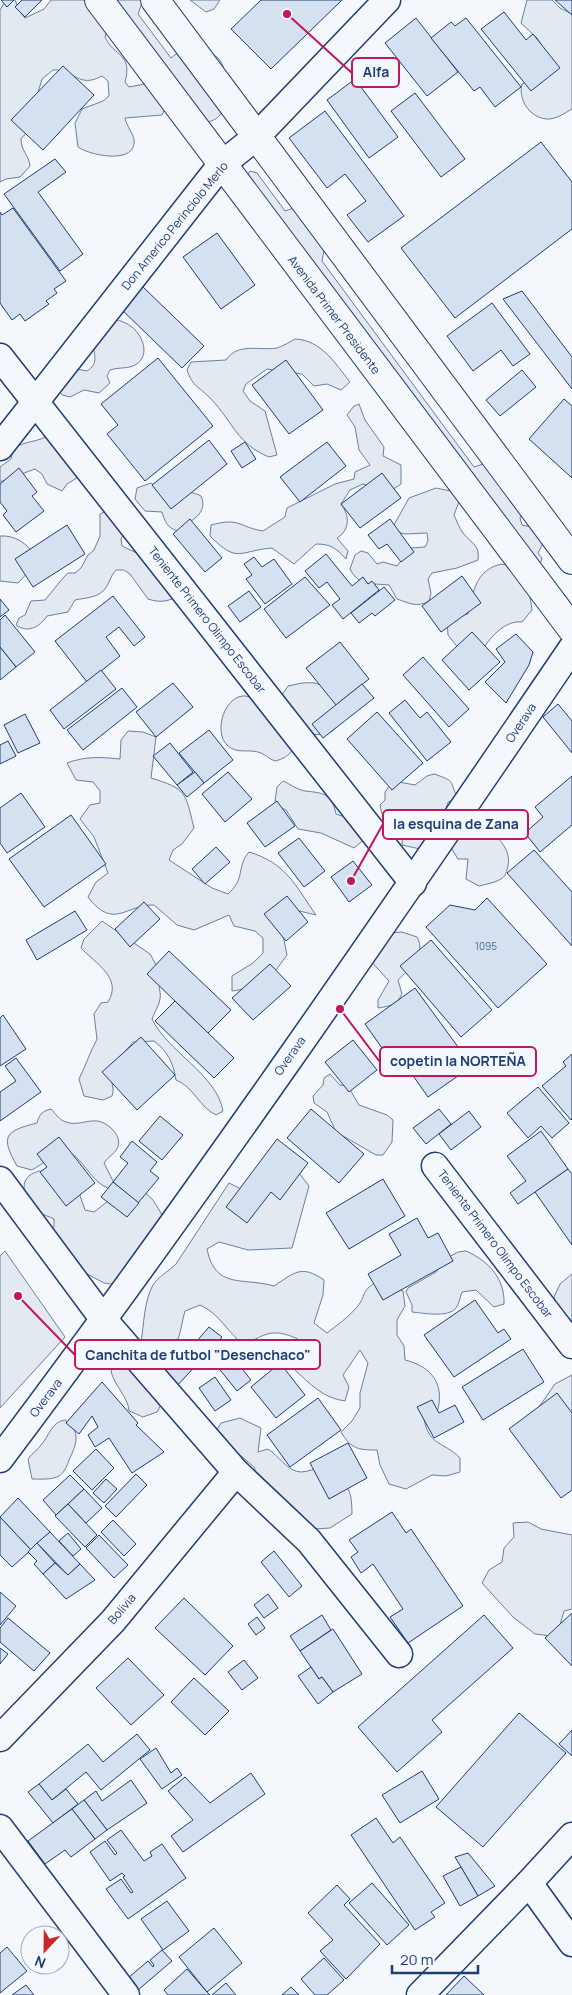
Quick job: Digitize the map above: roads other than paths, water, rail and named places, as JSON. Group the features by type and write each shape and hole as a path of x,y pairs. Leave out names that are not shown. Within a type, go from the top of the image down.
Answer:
{"main road":[{"name":"Avenida Primer Presidente","path":"99,0 221,166 572,629"},
{"path":"155,0 572,560"}],"street":[{"name":"Don Americo Perinciolo Merlo","path":"0,447 221,166 256,137 388,0"},
{"name":"Teniente Primero Olimpo Escobar","path":"0,357 413,882"},
{"name":"Overava","path":"0,1459 104,1320 413,882 572,648"},
{"name":"Teniente Primero Olimpo Escobar","path":"435,1166 572,1345"},
{"path":"0,1180 104,1320 236,1472 310,1541 399,1654"},
{"name":"Bolivia","path":"0,1738 113,1621 236,1472"},
{"path":"0,1828 126,1995"},
{"path":"420,1995 572,1836"},
{"path":"529,1883 572,1943"}],"place":[{"name":"Alfa","path":"287,14"},
{"name":"la esquina de Zana","path":"351,881"},
{"name":"copetin la NORTEÑA","path":"340,1009"},
{"name":"Canchita de futbol \"Desenchaco\"","path":"18,1296"}]}
